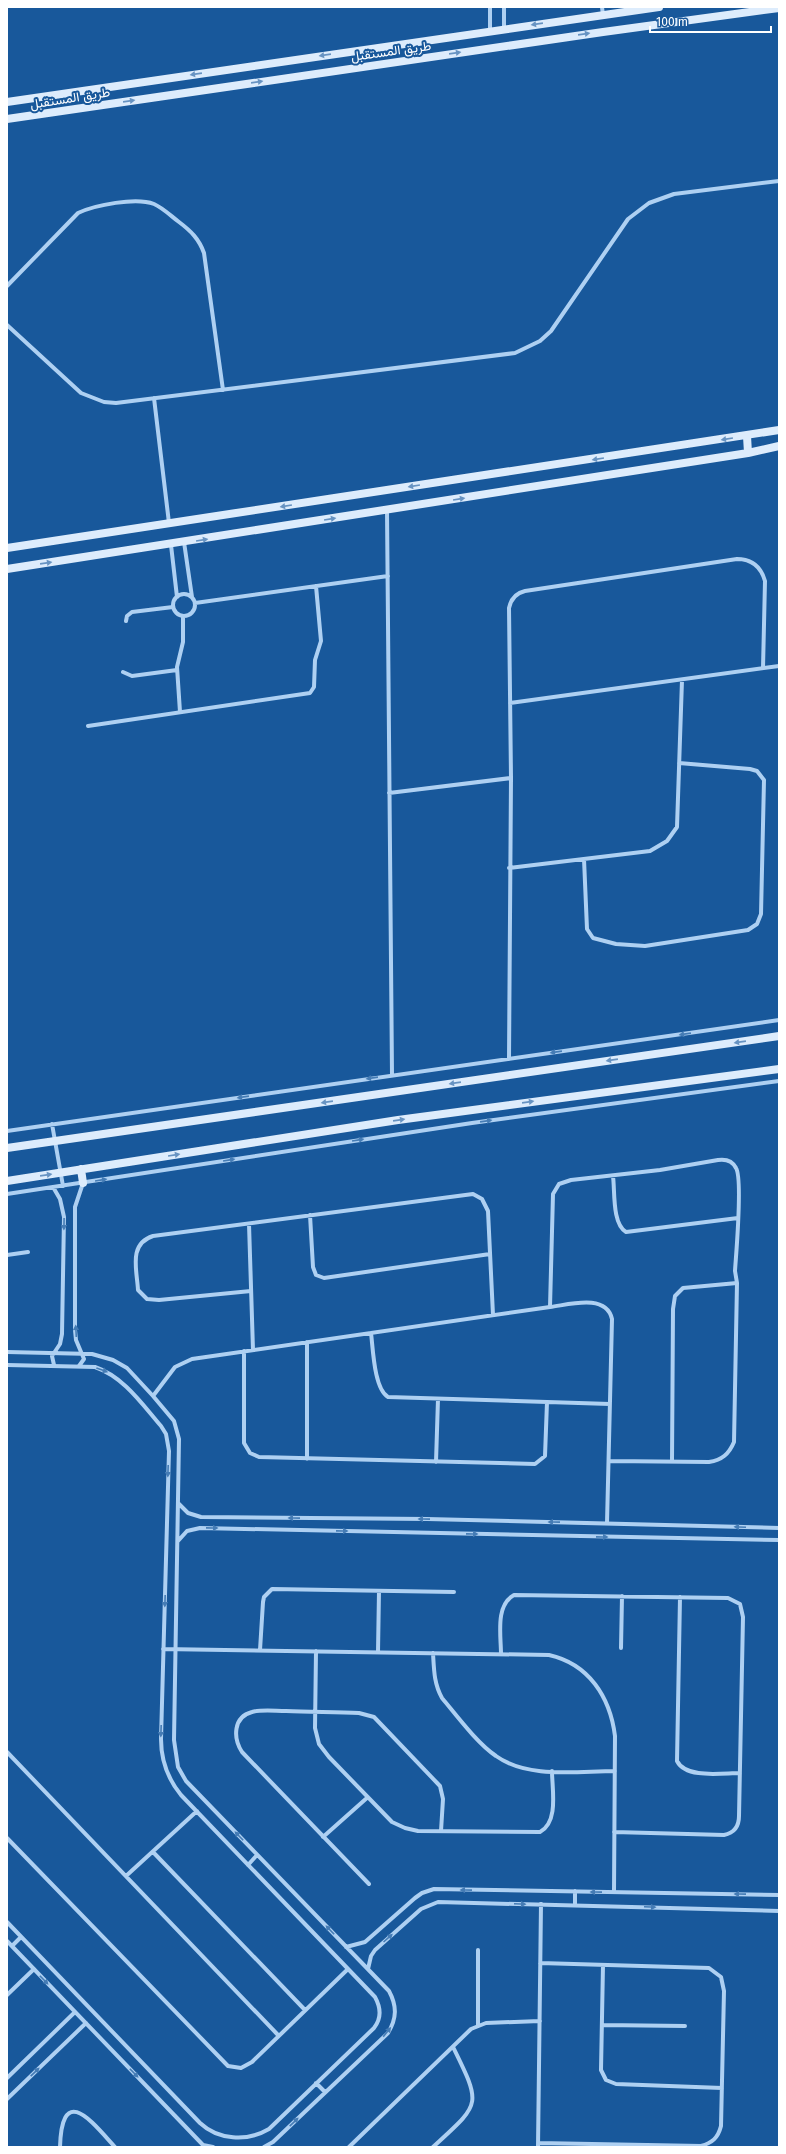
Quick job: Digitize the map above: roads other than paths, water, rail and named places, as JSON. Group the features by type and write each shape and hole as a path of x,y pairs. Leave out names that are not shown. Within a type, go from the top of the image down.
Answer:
{"street":[{"path":"490,7 490,30"},
{"path":"504,7 504,28"},
{"name":"طريق المستقبل","path":"7,102 504,28 602,11 659,7"},
{"name":"طريق المستقبل","path":"7,120 603,32 769,8 779,8"},
{"path":"7,324 81,393 98,400 116,403 502,355 522,351 540,341 551,331 628,219 644,206 661,197 674,194 779,180"},
{"path":"7,286 78,213 89,208 102,205 137,201 153,204 188,229 201,244 204,253 222,390"},
{"path":"154,398 169,523"},
{"path":"7,548 779,430"},
{"path":"747,436 748,453"},
{"path":"7,569 171,545 748,453 779,446"},
{"path":"387,510 392,1075"},
{"path":"171,545 176,597 174,607 177,613 183,616 192,613 195,603 192,597 184,542"},
{"path":"509,1059 511,778 509,608 512,599 525,591 737,559 747,560 756,565 762,572 765,581 763,668"},
{"path":"195,603 388,576"},
{"path":"88,726 307,694 312,691 314,687 315,660 321,641 316,586"},
{"path":"176,597 186,594 192,597"},
{"path":"126,621 127,616 132,612 174,607"},
{"path":"180,712 177,670 183,642 183,616"},
{"path":"510,703 779,666"},
{"path":"123,672 132,676 177,670"},
{"path":"510,868 650,850 667,841 677,827 682,680"},
{"path":"584,859 587,929 593,938 616,944 645,946 748,930 754,927 761,914 764,780 757,771 750,769 679,763"},
{"path":"389,793 511,778"},
{"path":"7,1131 779,1020"},
{"path":"7,1148 779,1036"},
{"path":"7,1181 398,1120 779,1069"},
{"path":"7,1194 472,1123 779,1081"},
{"path":"52,1124 63,1186"},
{"path":"550,1307 553,1194 555,1188 564,1182 725,1159 732,1162 737,1168 739,1176 735,1271 737,1283 734,1442 726,1455 718,1460 609,1461"},
{"path":"79,1366 83,1362 83,1354 76,1340 75,1330 75,1207 83,1183 81,1169"},
{"path":"613,1176 617,1220 622,1229 626,1232 637,1232 738,1218"},
{"path":"53,1187 60,1199 64,1216 62,1334 60,1344 52,1359 54,1365"},
{"path":"251,1291 159,1300 147,1299 138,1290 136,1252 142,1242 153,1236 473,1194 482,1199 487,1207 493,1315"},
{"path":"310,1215 314,1271 320,1277 324,1278 490,1254"},
{"path":"249,1224 253,1350"},
{"path":"7,1254 28,1252"},
{"path":"672,1461 673,1309 675,1296 684,1288 737,1283"},
{"path":"153,1396 175,1367 186,1360 590,1302 603,1306 611,1315 607,1523"},
{"path":"371,1333 379,1385 383,1394 393,1398 610,1404"},
{"path":"306,1342 307,1459"},
{"path":"244,1351 244,1437 250,1453 260,1457 531,1465 539,1463 545,1452 547,1402"},
{"path":"7,1352 83,1354 100,1356 120,1364 130,1371 171,1417 178,1432 178,1541 174,1740 178,1767 186,1782 389,1991 394,2001 396,2012 394,2023 388,2033 273,2142 264,2147"},
{"path":"7,1365 95,1367 116,1376 161,1426 167,1438 169,1451 161,1739 163,1763 173,1784 197,1811 375,1997 380,2012 379,2019 374,2028 269,2129 262,2133 241,2137 216,2134 200,2123 7,1922"},
{"path":"436,1462 438,1399"},
{"path":"178,1502 188,1513 200,1517 607,1523 779,1528"},
{"path":"178,1541 187,1531 200,1528 779,1540"},
{"path":"260,1650 263,1602 268,1592 272,1589 454,1592"},
{"path":"378,1652 379,1591"},
{"path":"501,1654 502,1610 508,1598 514,1595 728,1598 740,1604 743,1611 739,1821 734,1831 729,1834 614,1832"},
{"path":"621,1648 622,1596"},
{"path":"680,1597 677,1761 683,1770 688,1772 740,1773"},
{"path":"163,1649 501,1654 549,1655 558,1657 580,1669 591,1680 608,1704 613,1721 615,1771 614,1892"},
{"path":"316,1651 316,1736 323,1751 398,1826 411,1830 534,1833 546,1829 552,1819 552,1771"},
{"path":"433,1653 437,1689 449,1706 486,1748 508,1763 526,1769 552,1771 615,1771"},
{"path":"368,1884 242,1752 236,1740 238,1724 250,1712 367,1714 380,1722 440,1786 443,1792 441,1831"},
{"path":"7,1752 278,2036"},
{"path":"323,1837 368,1796"},
{"path":"126,1876 197,1811"},
{"path":"7,1838 222,2063 234,2068 247,2066 348,1970"},
{"path":"153,1852 305,2010"},
{"path":"248,1865 258,1855"},
{"path":"346,1947 365,1942 415,1898 427,1891 441,1889 779,1895"},
{"path":"575,1891 575,1905"},
{"path":"368,1969 368,1962 375,1950 417,1912 429,1904 447,1902 779,1911"},
{"path":"540,1963 702,1967 716,1971 724,1983 724,1991 721,2126 719,2134 715,2140 701,2146 538,2145 540,2021 540,1963 541,1904"},
{"path":"12,1946 21,1937"},
{"path":"7,1941 204,2146 213,2147"},
{"path":"478,1950 478,2025"},
{"path":"603,1965 602,2075 610,2083 722,2088"},
{"path":"7,1995 34,1969"},
{"path":"7,2078 75,2012"},
{"path":"349,2147 471,2029 478,2025 494,2022 540,2021"},
{"path":"7,2099 86,2023"},
{"path":"602,2025 685,2026"},
{"path":"433,2147 465,2118 473,2101 471,2084 453,2047"},
{"path":"316,2083 325,2092"},
{"path":"60,2147 61,2128 66,2116 71,2112 77,2112 87,2117 116,2147"}]}
